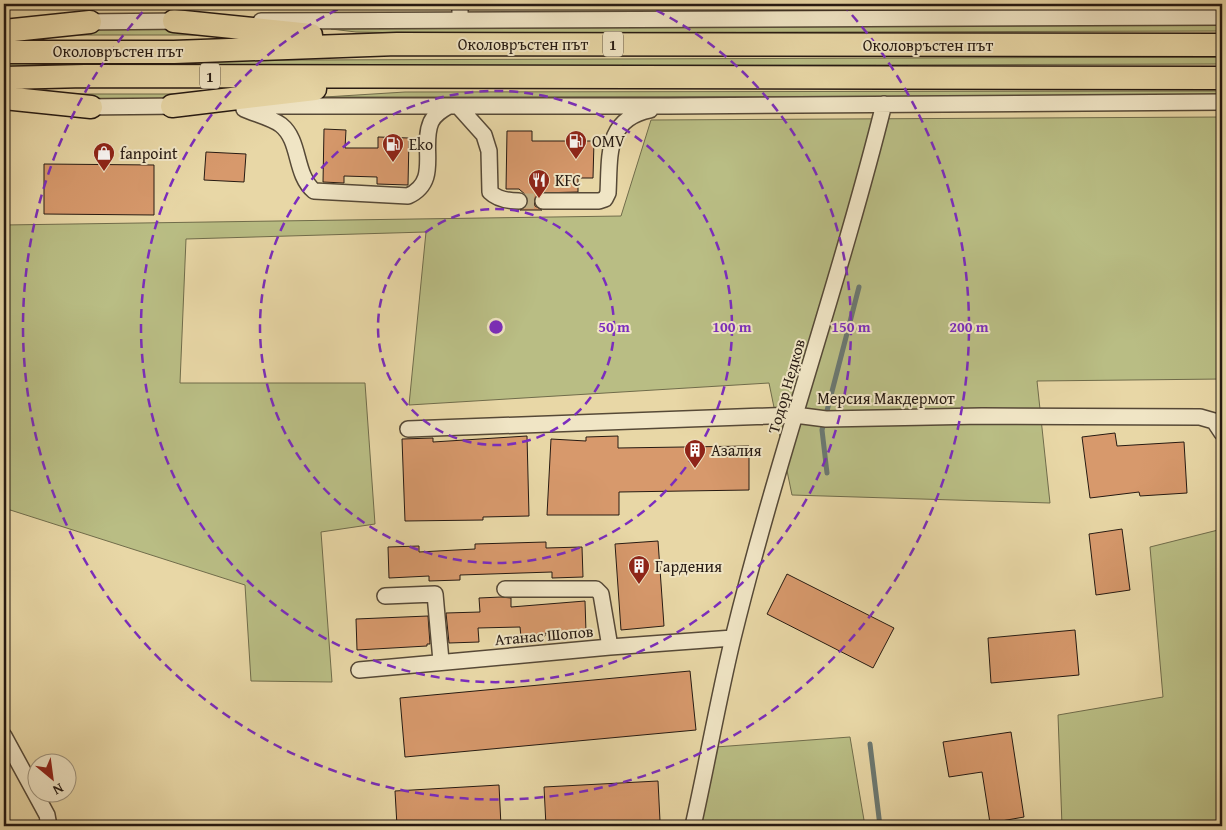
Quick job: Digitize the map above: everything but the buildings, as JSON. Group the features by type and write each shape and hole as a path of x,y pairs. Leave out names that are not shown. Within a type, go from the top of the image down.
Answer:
{"highway":[{"path":"174,21 397,44"},
{"path":"4,31 90,22"},
{"name":"Околовръстен път","path":"4,52 174,52 397,44 1222,45"},
{"name":"Околовръстен път","path":"4,78 85,76 1222,78"},
{"path":"172,106 416,77"},
{"path":"4,98 91,107"}],"street":[{"path":"460,4 460,20"},
{"path":"4,22 460,20 658,11 855,10 1222,17"},
{"path":"4,107 668,106 1222,102"},
{"name":"Тодор Недков","path":"693,826 733,638 795,415 856,211 884,104"},
{"path":"236,106 280,124 290,135 305,184 314,191 408,196 418,192 426,181 431,123 437,113 453,106"},
{"path":"453,106 484,135 489,151 490,192 494,196 508,201 519,201"},
{"path":"543,201 599,201 605,199 608,193 610,144 614,133 632,116 668,106"},
{"name":"Мерсия Макдермот","path":"408,429 795,415 835,418 1002,416 1200,417 1218,427"},
{"path":"506,589 596,589 601,594 610,647"},
{"path":"385,596 435,594 441,661"},
{"name":"Атанас Шопов","path":"359,670 441,661 733,638"},
{"path":"4,736 47,815 49,826"}],"green space":[{"path":"1222,25 1222,31 415,33 356,32 331,29"},
{"path":"105,28 188,29 241,35 50,35"},
{"path":"1222,57 1222,64 4,67 4,61"},
{"path":"1222,91 1222,96 325,97 405,92"},
{"path":"51,94 233,94 188,99 142,100 96,99 51,96"},
{"path":"1222,117 1222,379 1037,381 1050,503 792,495 769,383 409,405 426,232 186,239 180,383 365,383 375,524 321,532 332,682 251,681 245,585 4,508 4,225 621,216 651,120"},
{"path":"1222,529 1222,826 1062,826 1058,715 1163,697 1150,547"},
{"path":"850,737 865,826 699,826 716,747"}],"waterway":[{"path":"827,473 822,430 859,287"},
{"path":"870,744 880,826"}],"tunnel":[{"path":"519,201 543,201"}],"place":[{"name":"OMV","path":"576,160"},
{"name":"Eko","path":"393,163"},
{"name":"fanpoint","path":"104,172"},
{"name":"KFC","path":"539,199"},
{"name":"Азалия","path":"695,469"},
{"name":"Гардения","path":"639,585"}]}
